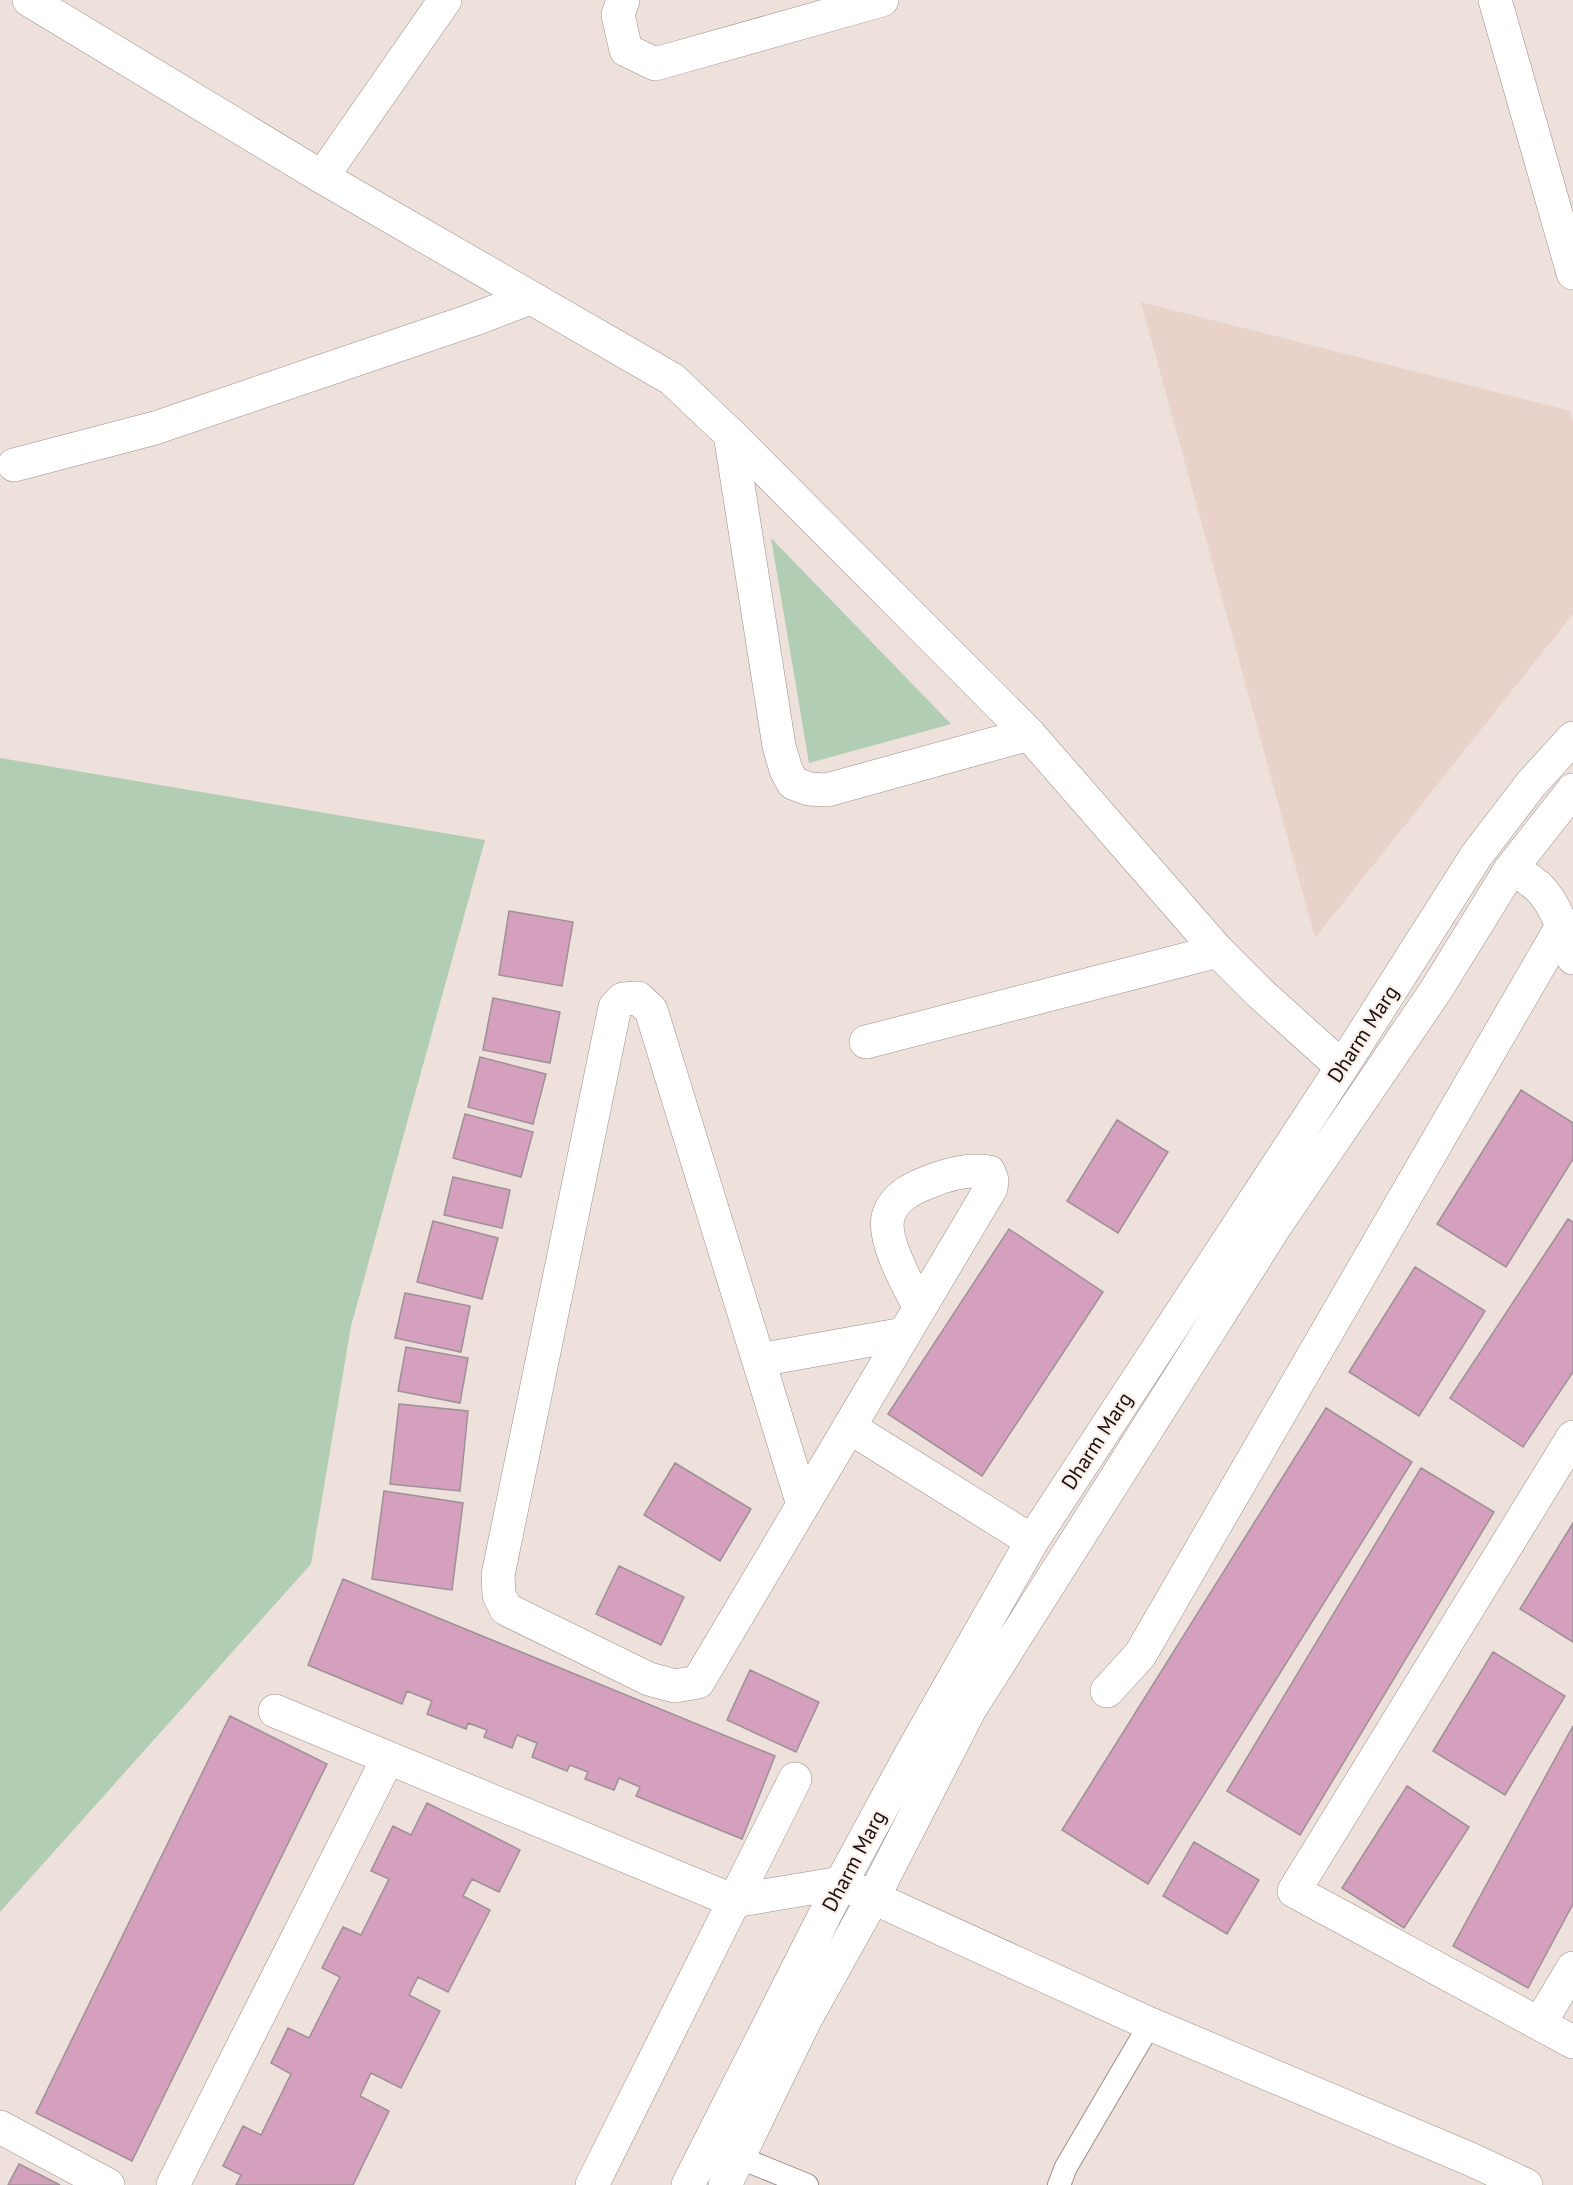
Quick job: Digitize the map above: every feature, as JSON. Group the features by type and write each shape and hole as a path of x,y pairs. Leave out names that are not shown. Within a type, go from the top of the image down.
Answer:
{"street":[{"path":"29,0 322,177 672,379 730,434 1029,734 1218,951 1342,1067"},
{"path":"322,177 445,0"},
{"path":"623,0 618,15 626,50 655,64 882,0"},
{"path":"1495,0 1573,273"},
{"path":"1518,0 1573,189"},
{"path":"14,465 155,428 475,319 530,298"},
{"path":"730,434 779,746 786,770 793,783 809,789 827,790 1029,734"},
{"name":"Dharm Marg","path":"688,2185 841,1884 911,1754 1032,1541 1342,1067 1476,856 1531,784 1573,738"},
{"name":"Dharm Marg","path":"732,2171 805,2020 873,1898 970,1709 1276,1225 1436,990 1510,870 1573,790"},
{"path":"1510,870 1532,881 1546,897 1562,926 1573,958"},
{"path":"1107,1691 1140,1655 1562,926"},
{"path":"866,1042 1218,951"},
{"path":"760,1360 912,1321 849,1427 803,1505 698,1682 675,1686 649,1679 506,1609 499,1594 498,1575 615,1007 623,999 638,998 651,1010 803,1505"},
{"path":"849,1427 1032,1541"},
{"path":"1573,1437 1294,1891 1573,2042"},
{"path":"275,1711 734,1901 841,1884 1150,2024 1470,2158 1526,2185"},
{"path":"173,2185 388,1758"},
{"path":"592,2185 795,1779"},
{"path":"1540,2023 1573,1968"},
{"path":"0,2127 108,2185"}],"lane":[{"path":"1059,2185 1066,2167 1150,2024"},
{"path":"732,2171 807,2185"}],"shaded area":[{"path":"1141,302 1570,411 1573,423 1573,614 1315,938"}],"green space":[{"path":"771,538 951,724 809,763"},
{"path":"0,758 485,840 351,1326 311,1564 0,1912"}],"building":[{"path":"509,911 573,922 562,986 499,975"},
{"path":"493,998 560,1012 550,1063 483,1050"},
{"path":"480,1057 546,1074 533,1124 468,1107"},
{"path":"1521,1090 1573,1123 1573,1159 1506,1267 1437,1224"},
{"path":"465,1114 533,1132 521,1177 453,1158"},
{"path":"1117,1120 1168,1152 1118,1233 1067,1201"},
{"path":"453,1177 510,1190 502,1228 444,1215"},
{"path":"1568,1219 1573,1222 1573,1372 1523,1447 1450,1398"},
{"path":"433,1221 498,1238 482,1299 417,1282"},
{"path":"1009,1229 1103,1292 982,1476 888,1414"},
{"path":"1415,1267 1485,1311 1419,1416 1349,1372"},
{"path":"405,1293 470,1306 461,1352 395,1338"},
{"path":"406,1347 468,1358 460,1403 398,1391"},
{"path":"399,1404 468,1411 460,1491 390,1484"},
{"path":"1326,1408 1412,1462 1148,1884 1062,1830"},
{"path":"675,1463 751,1509 720,1561 644,1515"},
{"path":"1421,1468 1494,1512 1300,1835 1227,1791"},
{"path":"384,1491 463,1503 452,1590 372,1579"},
{"path":"1573,1523 1573,1642 1520,1609"},
{"path":"619,1566 684,1597 661,1645 596,1614"},
{"path":"343,1579 775,1756 742,1839 636,1796 640,1787 619,1778 614,1790 585,1779 588,1772 570,1765 567,1771 532,1757 537,1743 517,1735 512,1748 484,1737 487,1730 468,1723 466,1729 427,1714 432,1701 407,1691 402,1704 308,1665"},
{"path":"1493,1652 1565,1696 1505,1795 1433,1751"},
{"path":"750,1670 819,1702 796,1752 727,1720"},
{"path":"230,1716 327,1764 132,2161 36,2113"},
{"path":"1573,1726 1573,1904 1528,1988 1453,1946"},
{"path":"1407,1786 1469,1827 1404,1928 1342,1888"},
{"path":"427,1803 520,1850 499,1892 472,1879 463,1896 490,1910 448,1992 418,1977 409,1995 440,2011 401,2088 371,2073 360,2096 389,2111 353,2185 236,2185 241,2175 223,2166 243,2126 261,2135 291,2074 271,2063 288,2028 309,2038 340,1977 322,1968 343,1927 361,1935 389,1879 371,1871 393,1826 411,1835"},
{"path":"1194,1842 1259,1880 1227,1934 1163,1896"},
{"path":"19,2164 60,2185 8,2185"}]}
